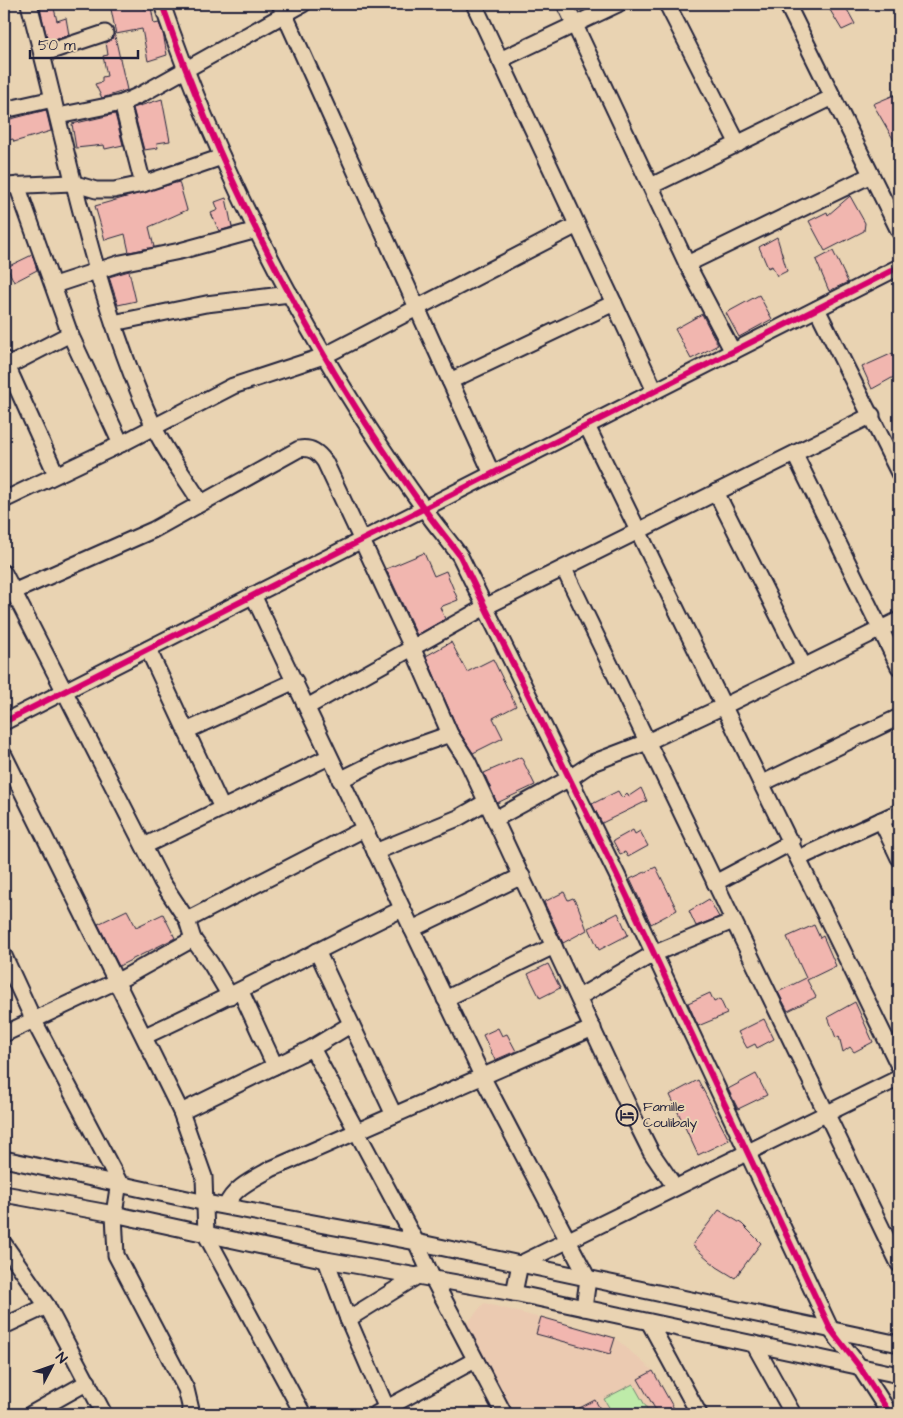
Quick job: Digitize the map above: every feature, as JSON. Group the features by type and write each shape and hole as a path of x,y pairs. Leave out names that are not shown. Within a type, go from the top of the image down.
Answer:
{"street":[{"path":"29,4 58,116 72,183 113,323 154,427 201,503"},
{"path":"162,4 185,71 222,157 290,294 324,356 424,509 460,556 570,778 831,1330 859,1366 890,1414"},
{"path":"58,116 122,103 142,94 185,71 283,9 303,4"},
{"path":"474,4 655,391"},
{"path":"564,4 687,264 733,352"},
{"path":"500,60 618,4"},
{"path":"668,4 738,144"},
{"path":"787,4 899,231"},
{"path":"283,9 492,474"},
{"path":"42,54 105,33"},
{"path":"651,186 833,97"},
{"path":"4,110 53,99"},
{"path":"122,103 143,184"},
{"path":"121,444 70,334 54,285 10,186 72,183 96,190 114,190 143,184 222,157"},
{"path":"687,264 871,175"},
{"path":"4,500 121,444 233,386 324,356 577,225"},
{"path":"54,285 97,270 180,252 257,230"},
{"path":"4,722 899,267"},
{"path":"113,323 206,304 290,294"},
{"path":"450,381 614,303"},
{"path":"817,309 899,473"},
{"path":"56,474 5,365 70,334"},
{"path":"307,707 484,607 640,532 716,492 872,416"},
{"path":"587,426 800,858 899,1066"},
{"path":"8,594 153,530 298,449 306,448 316,452 325,462 412,647 450,734 468,762 579,997 609,1067 651,1152 675,1187"},
{"path":"795,454 899,667"},
{"path":"716,492 804,667"},
{"path":"564,569 899,1264"},
{"path":"4,573 8,594 65,691 162,882 187,920 194,939 236,994 275,1066"},
{"path":"254,595 445,999 566,1240 588,1279 584,1308"},
{"path":"495,819 570,778 592,763 647,742 899,620"},
{"path":"148,649 222,808"},
{"path":"186,731 295,681"},
{"path":"763,783 899,717"},
{"path":"340,780 388,756 450,734"},
{"path":"4,755 182,1112 204,1177 206,1235 303,1414"},
{"path":"144,846 329,757"},
{"path":"375,852 458,818 486,802"},
{"path":"800,858 899,812"},
{"path":"881,820 899,858"},
{"path":"187,920 364,829"},
{"path":"715,883 792,842"},
{"path":"412,929 522,876"},
{"path":"145,1036 236,994 402,909"},
{"path":"579,997 653,954 733,921"},
{"path":"4,1034 116,981 194,939"},
{"path":"445,999 554,946"},
{"path":"317,951 350,1025 394,1115"},
{"path":"4,956 34,1021 119,1182 114,1214 116,1255 186,1389 192,1414"},
{"path":"182,1112 312,1048 350,1025"},
{"path":"226,1206 230,1196 236,1191 271,1169 593,1028"},
{"path":"312,1048 416,1242 426,1276 504,1414"},
{"path":"520,1264 899,1078"},
{"path":"4,1159 119,1182 206,1203 416,1242 899,1344"},
{"path":"4,1194 114,1214 326,1260 426,1276 514,1293 899,1375"},
{"path":"4,1244 47,1306 104,1414"},
{"path":"326,1260 382,1411 475,1360"},
{"path":"514,1293 520,1264"},
{"path":"348,1320 426,1276"},
{"path":"4,1326 47,1306"},
{"path":"649,1322 699,1414"},
{"path":"754,1344 793,1414"},
{"path":"31,1414 88,1382"}],"shaded area":[{"path":"484,1303 615,1338 653,1371 677,1414 512,1414 465,1326"}],"green space":[{"path":"633,1384 650,1414 613,1414 604,1399"}],"building":[{"path":"39,4 53,4 57,21 66,18 69,35 48,42"},
{"path":"110,4 143,4 144,9 151,7 154,24 159,23 163,33 167,55 148,61 142,29 116,34"},
{"path":"844,4 855,24 842,30 830,10"},
{"path":"114,32 127,90 102,98 95,84 102,82 102,77 107,76 103,56 108,55 106,42 112,39"},
{"path":"899,93 899,149 873,104"},
{"path":"162,99 170,141 157,143 158,148 144,150 133,108"},
{"path":"46,110 51,131 14,142 13,139 4,141 4,128 9,127 7,120"},
{"path":"115,114 123,145 105,149 104,145 76,148 72,124"},
{"path":"179,182 187,210 149,227 154,247 129,252 125,234 105,240 95,206"},
{"path":"850,196 865,223 864,231 825,251 809,221 827,212 828,215"},
{"path":"226,198 232,227 219,231 211,213 218,210 215,202"},
{"path":"777,237 787,271 777,276 772,266 768,268 759,247"},
{"path":"833,251 848,282 829,291 816,260"},
{"path":"32,255 37,270 14,282 7,267"},
{"path":"129,271 136,301 118,305 109,277"},
{"path":"759,295 772,319 739,337 726,313"},
{"path":"702,314 718,345 691,359 675,329"},
{"path":"893,353 899,365 899,374 872,389 862,367"},
{"path":"424,553 434,576 446,571 458,600 440,607 445,619 417,635 386,569"},
{"path":"451,642 467,672 493,659 516,706 493,718 503,738 473,753 458,730 426,656"},
{"path":"521,757 535,785 497,803 484,773"},
{"path":"641,788 647,801 602,823 592,804 618,791 622,798 627,793 629,796"},
{"path":"633,830 635,834 640,831 648,846 628,857 625,852 620,854 613,841"},
{"path":"656,867 677,910 651,924 630,879"},
{"path":"564,892 568,900 573,898 578,906 587,930 563,943 544,902"},
{"path":"709,899 719,917 696,926 689,911"},
{"path":"127,910 136,927 163,914 175,938 119,966 98,924"},
{"path":"618,913 628,935 599,950 589,928"},
{"path":"814,925 820,938 823,936 836,966 807,980 816,997 788,1011 778,992 806,978 787,937"},
{"path":"548,964 560,988 540,998 528,974"},
{"path":"710,993 714,1002 720,999 727,1014 698,1026 688,1003"},
{"path":"855,1002 873,1042 854,1052 850,1047 843,1052 839,1036 836,1038 828,1017"},
{"path":"764,1019 774,1039 757,1048 755,1044 747,1048 738,1032"},
{"path":"498,1028 502,1036 507,1034 516,1051 495,1060 483,1035"},
{"path":"756,1074 767,1095 738,1109 728,1089"},
{"path":"698,1080 729,1140 698,1155 670,1095"},
{"path":"719,1210 742,1224 761,1243 735,1278 717,1267 692,1245"},
{"path":"541,1317 615,1338 610,1354 536,1334"},
{"path":"653,1371 677,1414 658,1414 638,1379"},
{"path":"595,1400 603,1414 568,1414"}],"cycle path":[{"path":"162,4 178,50 214,139 277,270 324,355 359,413 427,513 460,556 617,875 831,1330 859,1366 890,1414"},
{"path":"4,722 899,267"}],"place":[{"name":"Famille Coulibaly","path":"627,1115"}]}
